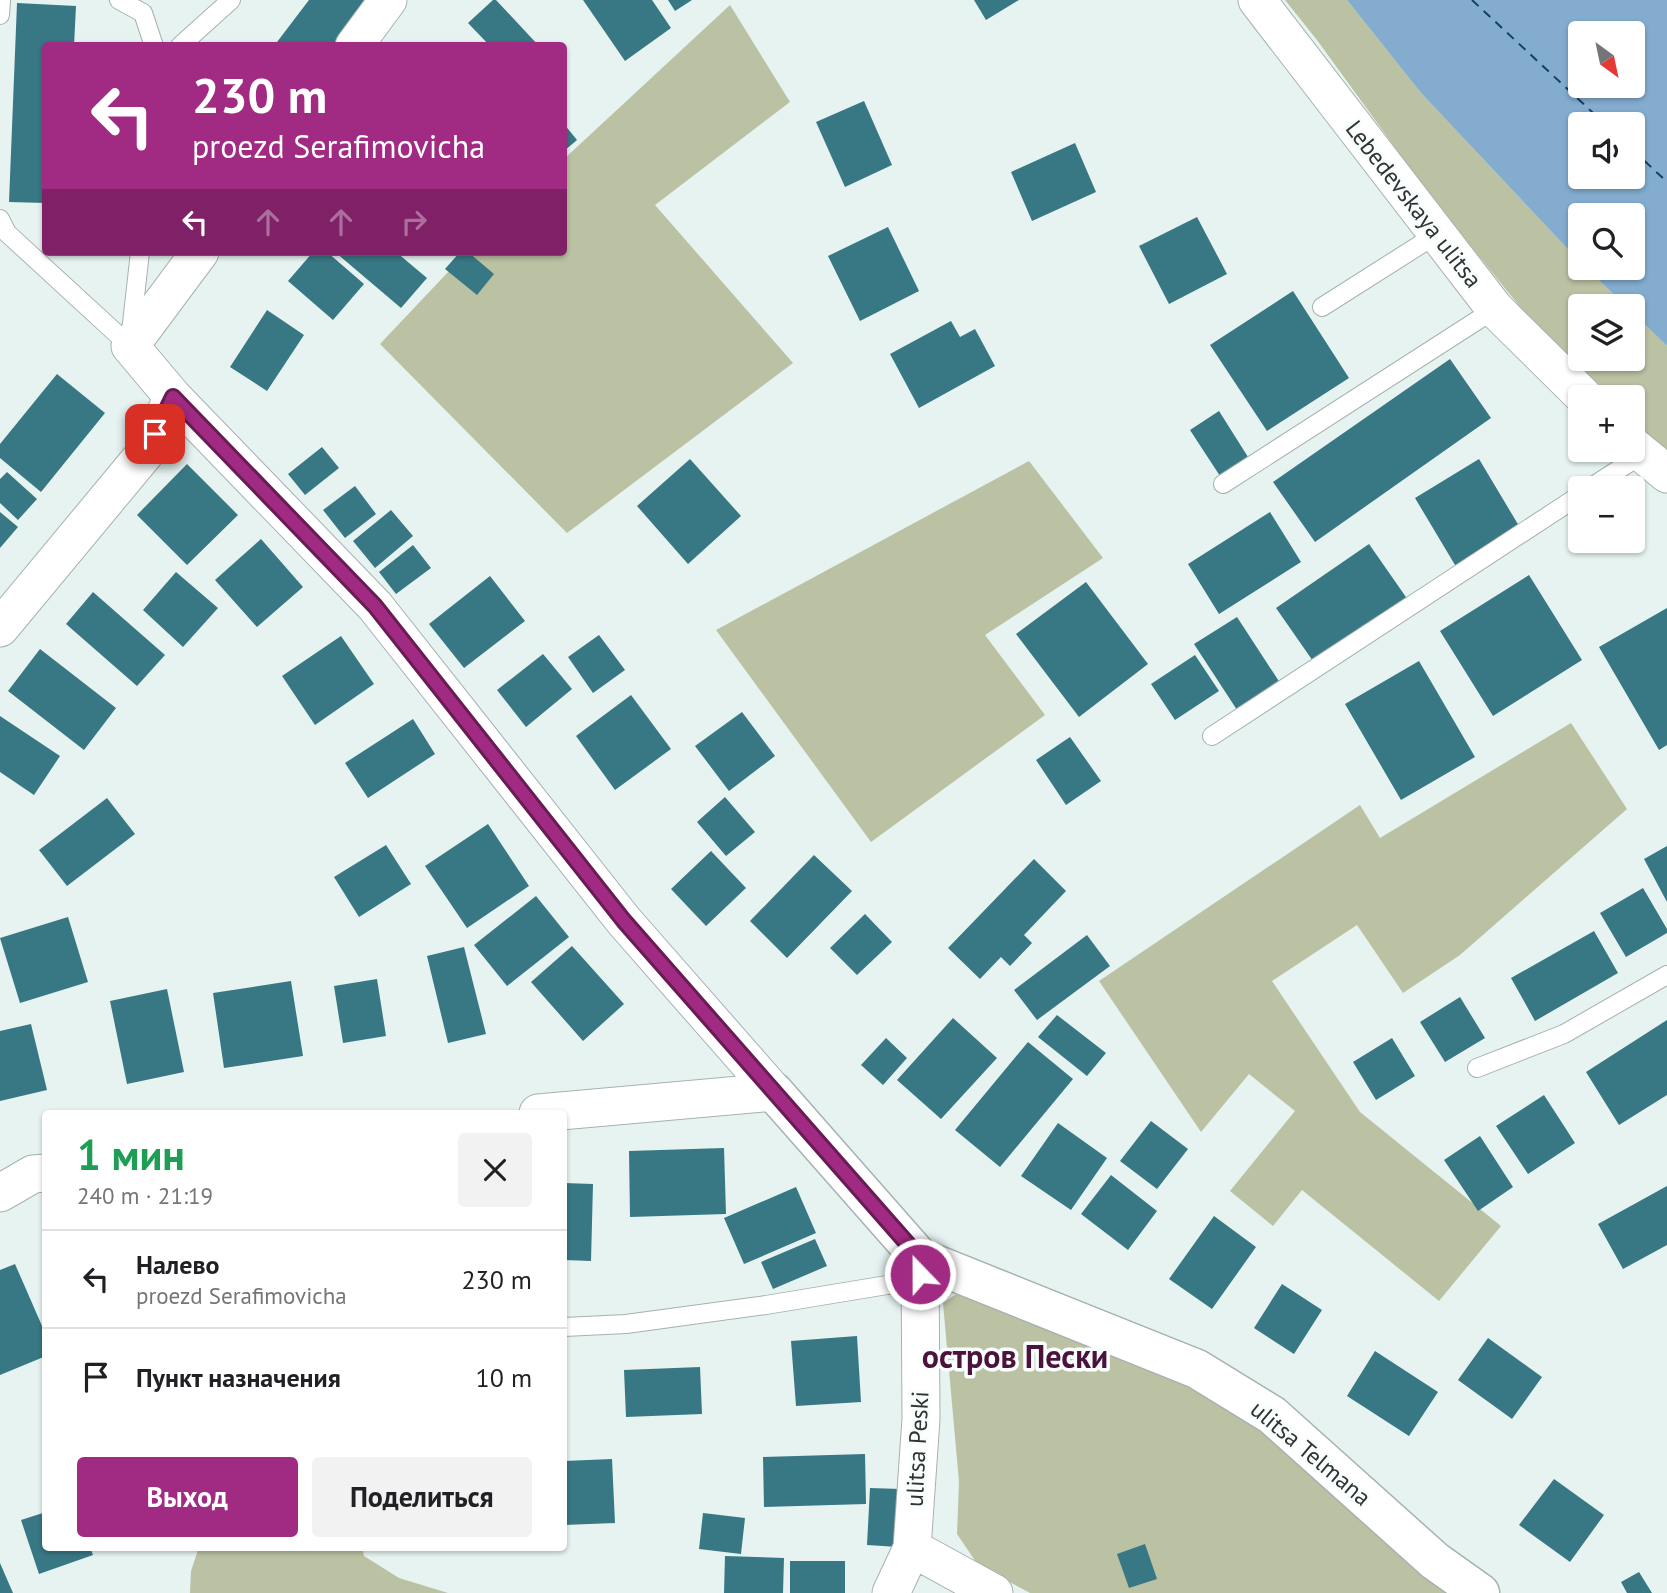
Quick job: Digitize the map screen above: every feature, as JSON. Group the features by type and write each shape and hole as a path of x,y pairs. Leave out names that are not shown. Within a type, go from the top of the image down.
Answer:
{"street":[{"path":"357,42 388,0"},
{"name":"Lebedevskaya ulitsa","path":"1257,0 1495,309 1572,385"},
{"path":"130,346 197,256"},
{"name":"ulitsa Telmana","path":"130,346 173,397 375,606 624,921 774,1092 920,1274 1198,1369 1272,1415 1435,1561 1480,1593"},
{"path":"0,628 146,452 173,397"},
{"path":"567,1110 774,1092"},
{"path":"0,1193 33,1174 42,1173"},
{"name":"ulitsa Peski","path":"891,1593 912,1548 921,1419 920,1274"},
{"path":"912,1548 994,1593"}],"lane":[{"path":"0,15 1,0"},
{"path":"119,0 143,13 153,42"},
{"path":"184,42 231,0"},
{"path":"0,219 7,233 130,346"},
{"path":"1322,307 1437,234"},
{"path":"130,346 140,256"},
{"path":"1223,484 1495,309"},
{"path":"1613,476 1647,458"},
{"path":"1212,736 1568,503"},
{"path":"1477,1068 1564,1034 1667,975"},
{"path":"567,1327 626,1324 754,1307 892,1283 920,1274"}],"green space":[{"path":"1285,0 1347,0 1421,93 1568,249 1568,280 1599,280 1613,294 1568,294 1568,359 1542,334 1431,197"},
{"path":"730,5 790,102 655,205 793,363 567,533 380,344 463,256 567,256 567,156"},
{"path":"1645,325 1667,346 1667,453 1645,433 1645,385 1595,385 1580,371 1645,371"},
{"path":"1029,461 1103,558 985,635 1045,715 871,842 716,630"},
{"path":"1571,723 1627,809 1460,955 1403,993 1357,925 1272,981 1360,1112 1501,1226 1439,1301 1302,1190 1273,1226 1230,1191 1295,1111 1249,1074 1201,1132 1099,981 1360,805 1380,838"},
{"path":"958,1293 1193,1379 1270,1427 1457,1593 1030,1593 978,1565 957,1534 959,1482 943,1303"},
{"path":"198,1551 363,1551 364,1556 399,1578 448,1593 190,1593 191,1571"}],"water":[{"path":"1347,0 1667,0 1667,346 1645,325 1645,294 1613,294 1599,280 1645,280 1645,203 1568,203 1568,249 1421,93"}],"building":[{"path":"309,0 375,0 342,42 277,42"},
{"path":"496,0 535,42 486,42 468,23"},
{"path":"583,0 652,0 671,28 625,61"},
{"path":"668,0 692,0 675,11"},
{"path":"974,0 1019,0 986,20"},
{"path":"17,3 76,6 74,42 42,42 42,203 9,202"},
{"path":"864,101 892,165 845,187 816,122"},
{"path":"567,128 577,140 567,148"},
{"path":"1075,143 1096,192 1032,221 1011,172"},
{"path":"1197,217 1227,274 1169,304 1139,246"},
{"path":"888,227 919,291 860,321 828,256"},
{"path":"310,256 332,256 364,284 333,320 288,281"},
{"path":"340,256 401,256 427,278 401,308"},
{"path":"456,256 473,256 494,274 477,295 445,269"},
{"path":"1293,291 1349,378 1267,431 1210,345"},
{"path":"267,310 304,335 267,391 230,367"},
{"path":"951,321 960,337 975,329 995,366 919,408 890,354"},
{"path":"1450,359 1491,418 1315,542 1273,482"},
{"path":"57,374 105,413 41,492 0,458 0,444"},
{"path":"1219,411 1248,457 1220,476 1190,430"},
{"path":"322,447 339,468 305,495 288,474"},
{"path":"690,459 741,516 688,564 637,506"},
{"path":"1479,459 1522,531 1458,570 1415,498"},
{"path":"187,464 238,515 187,565 137,515"},
{"path":"7,472 37,499 18,520 0,503 0,479"},
{"path":"355,486 376,514 345,538 323,510"},
{"path":"391,510 413,536 375,568 353,541"},
{"path":"0,512 18,527 0,548"},
{"path":"1270,512 1301,562 1219,614 1188,564"},
{"path":"261,539 303,587 257,627 215,580"},
{"path":"1369,544 1408,600 1315,664 1276,608"},
{"path":"413,545 431,568 396,594 379,572"},
{"path":"176,572 218,608 183,647 143,610"},
{"path":"1529,575 1582,660 1493,716 1440,631"},
{"path":"490,576 525,621 464,668 429,624"},
{"path":"1086,582 1148,664 1079,717 1016,634"},
{"path":"93,592 165,655 137,686 66,624"},
{"path":"1667,608 1667,745 1659,750 1599,647"},
{"path":"1237,617 1282,686 1239,713 1194,644"},
{"path":"599,635 625,670 593,693 568,657"},
{"path":"341,636 374,684 315,725 282,676"},
{"path":"40,649 116,708 84,750 8,691"},
{"path":"543,654 572,689 526,727 497,690"},
{"path":"1195,655 1219,691 1175,720 1151,684"},
{"path":"1419,661 1475,757 1401,800 1345,704"},
{"path":"631,695 671,749 615,790 576,736"},
{"path":"742,712 775,756 729,791 695,746"},
{"path":"0,716 60,756 34,795 0,772"},
{"path":"413,719 435,754 368,798 345,763"},
{"path":"1070,737 1101,781 1066,805 1036,760"},
{"path":"725,797 755,832 726,856 697,822"},
{"path":"107,798 135,834 67,886 39,850"},
{"path":"488,824 529,886 467,928 425,866"},
{"path":"386,845 411,884 359,917 334,877"},
{"path":"1667,846 1667,902 1644,859"},
{"path":"711,851 746,888 706,926 671,889"},
{"path":"814,855 852,891 787,958 750,921"},
{"path":"1034,859 1066,891 1024,935 1032,943 1010,966 1001,957 980,979 948,948"},
{"path":"1643,888 1667,933 1626,957 1600,913"},
{"path":"536,896 569,937 507,986 474,945"},
{"path":"865,914 892,942 857,975 830,948"},
{"path":"68,917 88,982 20,1003 0,938"},
{"path":"1594,931 1618,973 1535,1021 1511,978"},
{"path":"1087,935 1110,966 1037,1020 1014,990"},
{"path":"572,946 624,1004 583,1041 531,982"},
{"path":"464,947 486,1034 448,1043 427,956"},
{"path":"377,979 386,1036 343,1043 334,986"},
{"path":"291,981 303,1056 224,1068 213,993"},
{"path":"167,989 184,1072 127,1084 110,1001"},
{"path":"1460,997 1485,1038 1445,1062 1420,1022"},
{"path":"1057,1015 1106,1053 1087,1076 1038,1037"},
{"path":"953,1018 997,1058 941,1119 897,1080"},
{"path":"1667,1020 1667,1095 1619,1125 1586,1072"},
{"path":"31,1024 47,1090 0,1101 0,1031"},
{"path":"886,1038 907,1058 883,1085 861,1065"},
{"path":"1392,1038 1415,1076 1376,1100 1353,1062"},
{"path":"1028,1042 1073,1079 1000,1167 955,1130"},
{"path":"1544,1095 1575,1143 1528,1174 1496,1126"},
{"path":"1151,1121 1188,1149 1157,1189 1120,1161"},
{"path":"1058,1123 1107,1158 1071,1210 1021,1176"},
{"path":"1480,1136 1513,1187 1478,1211 1444,1160"},
{"path":"724,1148 726,1214 630,1217 629,1151"},
{"path":"1111,1175 1157,1211 1128,1250 1081,1214"},
{"path":"567,1183 593,1184 591,1261 567,1260"},
{"path":"1667,1186 1667,1245 1623,1269 1598,1224"},
{"path":"796,1187 816,1233 744,1264 724,1218"},
{"path":"1214,1216 1256,1247 1212,1309 1169,1279"},
{"path":"815,1239 827,1266 773,1289 761,1262"},
{"path":"15,1264 42,1326 42,1358 0,1375 0,1270"},
{"path":"1282,1284 1322,1310 1294,1354 1254,1328"},
{"path":"857,1336 861,1402 796,1406 791,1341"},
{"path":"1488,1338 1542,1377 1512,1419 1458,1380"},
{"path":"1375,1351 1438,1392 1409,1436 1347,1396"},
{"path":"700,1367 702,1414 626,1417 624,1370"},
{"path":"865,1454 866,1504 764,1507 763,1457"},
{"path":"612,1459 615,1523 567,1525 567,1461"},
{"path":"1554,1479 1604,1515 1570,1562 1519,1525"},
{"path":"870,1488 901,1489 898,1547 867,1545"},
{"path":"42,1513 42,1551 92,1551 93,1555 39,1574 21,1520"},
{"path":"703,1513 745,1518 741,1554 699,1549"},
{"path":"1145,1544 1157,1579 1129,1588 1117,1554"},
{"path":"725,1556 784,1558 783,1593 724,1593"},
{"path":"790,1561 845,1561 845,1593 790,1593"},
{"path":"0,1563 13,1593 0,1593"},
{"path":"1639,1572 1652,1593 1627,1593 1621,1582"}],"ferry route":[{"path":"1472,0 1592,112"},
{"path":"1645,161 1667,182"}],"district":[{"name":"остров Пески","path":"1015,1356"}],"route":[{"path":"155,434 173,397 375,606 624,921 920,1258 920,1274"}]}
